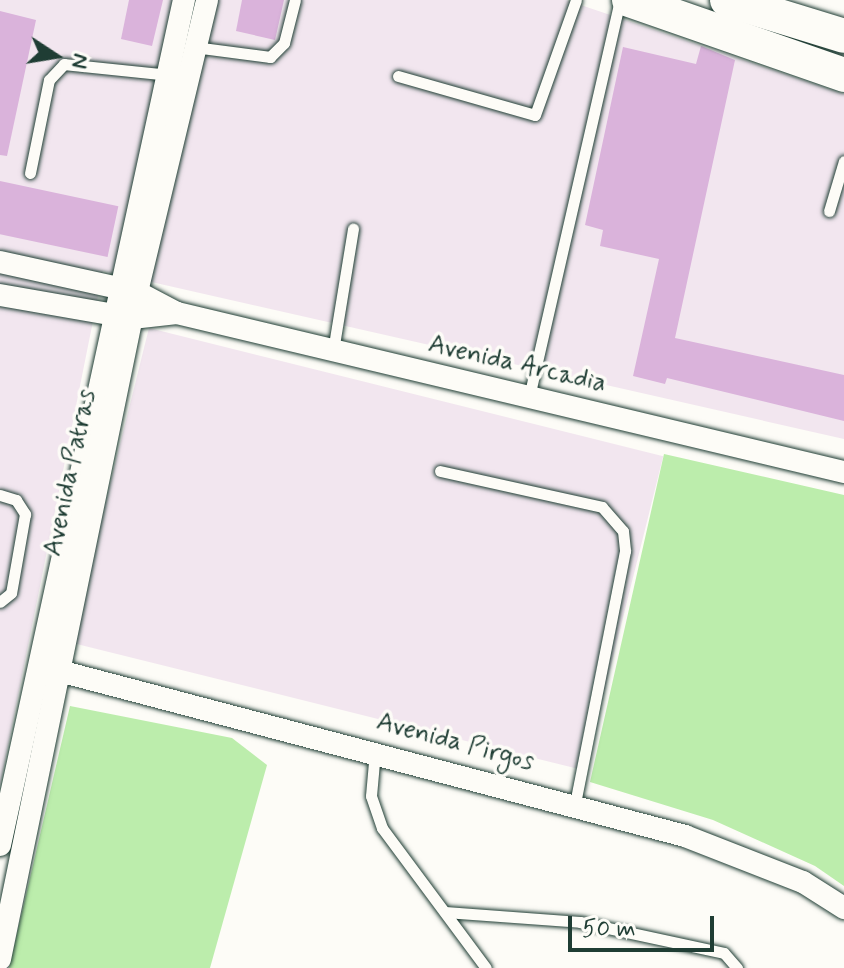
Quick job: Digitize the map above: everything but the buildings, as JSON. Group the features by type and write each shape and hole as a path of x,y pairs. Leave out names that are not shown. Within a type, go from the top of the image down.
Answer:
{"main road":[{"path":"629,0 844,75"},
{"path":"727,0 844,36"}],"street":[{"name":"Avenida Patras","path":"184,0 185,44"},
{"name":"Avenida Patras","path":"0,959 10,858 122,316 185,44 207,0"},
{"name":"Avenida Arcadia","path":"0,262 128,290 177,313 844,472"},
{"name":"Avenida Arcadia","path":"0,295 122,316 177,313"},
{"name":"Avenida Patras","path":"0,845 49,668"},
{"name":"Avenida Pirgos","path":"49,668 575,804 743,855 803,882 844,908"}],"lane":[{"path":"185,44 270,57 284,43 295,0"},
{"path":"398,76 535,115 576,0"},
{"path":"529,397 620,0"},
{"path":"30,173 49,80 64,64 177,76"},
{"path":"829,211 844,161"},
{"path":"333,351 353,229"},
{"path":"440,471 602,507 623,531 617,595 575,804"},
{"path":"0,495 16,500 25,514 11,593 0,602"},
{"path":"375,751 371,796 382,828 486,968"},
{"path":"445,912 580,922 724,953 737,968"}],"shaded area":[{"path":"0,0 566,0 844,94 844,439 103,271 0,786"},
{"path":"149,328 663,456 585,771 71,642"}],"green space":[{"path":"664,454 844,495 844,886 815,866 713,820 590,782"},
{"path":"70,706 232,738 267,765 210,968 9,968"}]}
